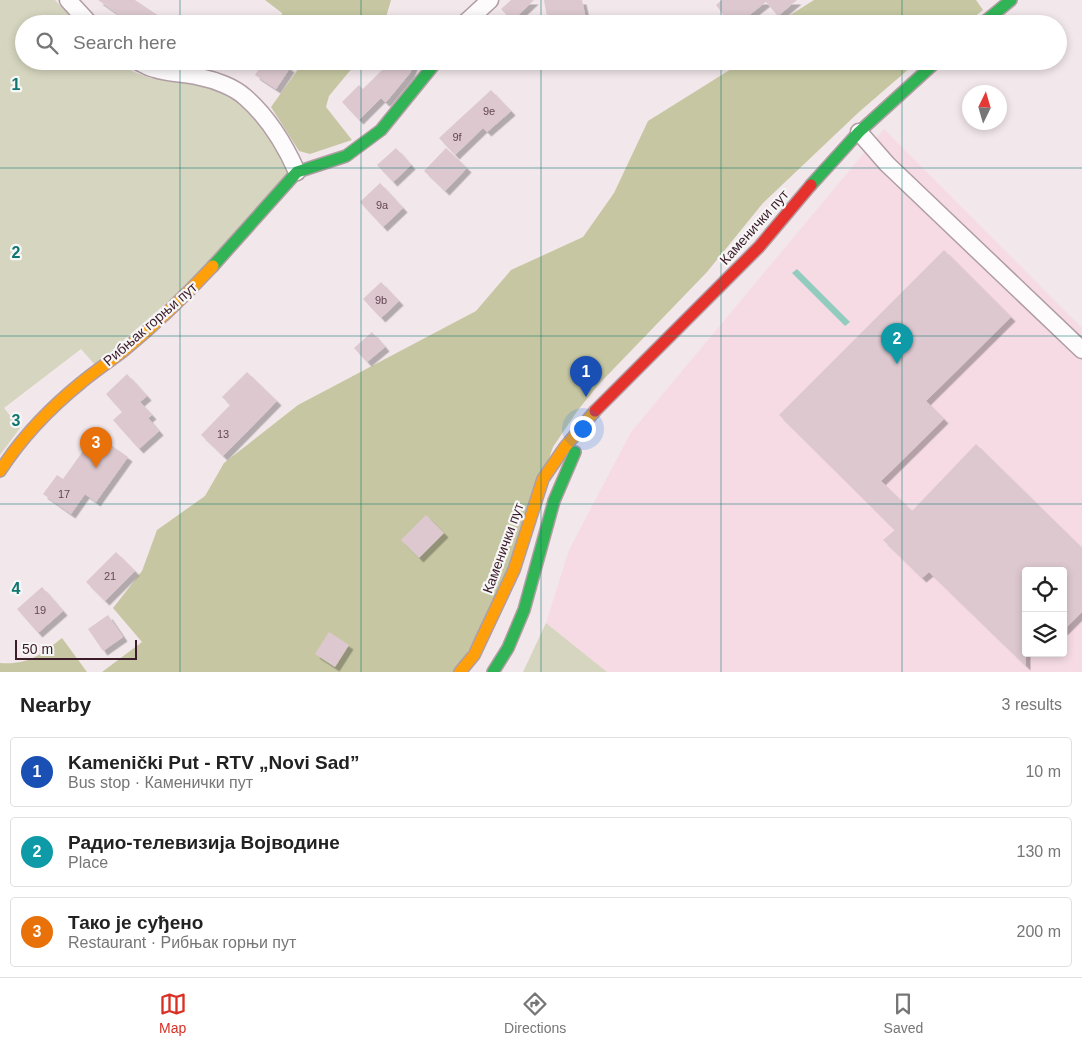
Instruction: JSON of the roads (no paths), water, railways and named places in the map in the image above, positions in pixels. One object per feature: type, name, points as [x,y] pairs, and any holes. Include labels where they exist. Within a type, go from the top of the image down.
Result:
[{"type":"main road","points":[[993,15],[1011,0]]},
{"type":"main road","points":[[297,172],[346,156],[382,130],[430,70]]},
{"type":"main road","name":"Каменички пут","points":[[460,672],[474,655],[514,570],[543,479],[565,446],[593,413],[759,248],[810,186],[859,132],[927,70]]},
{"type":"main road","name":"Рибњак горњи пут","points":[[0,471],[9,457],[48,412],[82,382],[124,351],[192,289],[297,172]]},
{"type":"main road","name":"Каменички пут","points":[[493,672],[508,648],[524,610],[554,501],[593,413]]},
{"type":"street","points":[[68,0],[82,15]]},
{"type":"street","points":[[474,15],[490,0]]},
{"type":"street","points":[[155,70],[200,77],[225,85],[244,96],[262,114],[276,133],[297,172]]},
{"type":"street","points":[[859,132],[887,164],[1082,350]]},
{"type":"place","name":"Радио-телевизија Војводине","points":[[897,364]]},
{"type":"place","name":"Kamenički Put - RTV „Novi Sad”","points":[[586,397]]},
{"type":"place","name":"Тако је суђено","points":[[96,468]]}]
